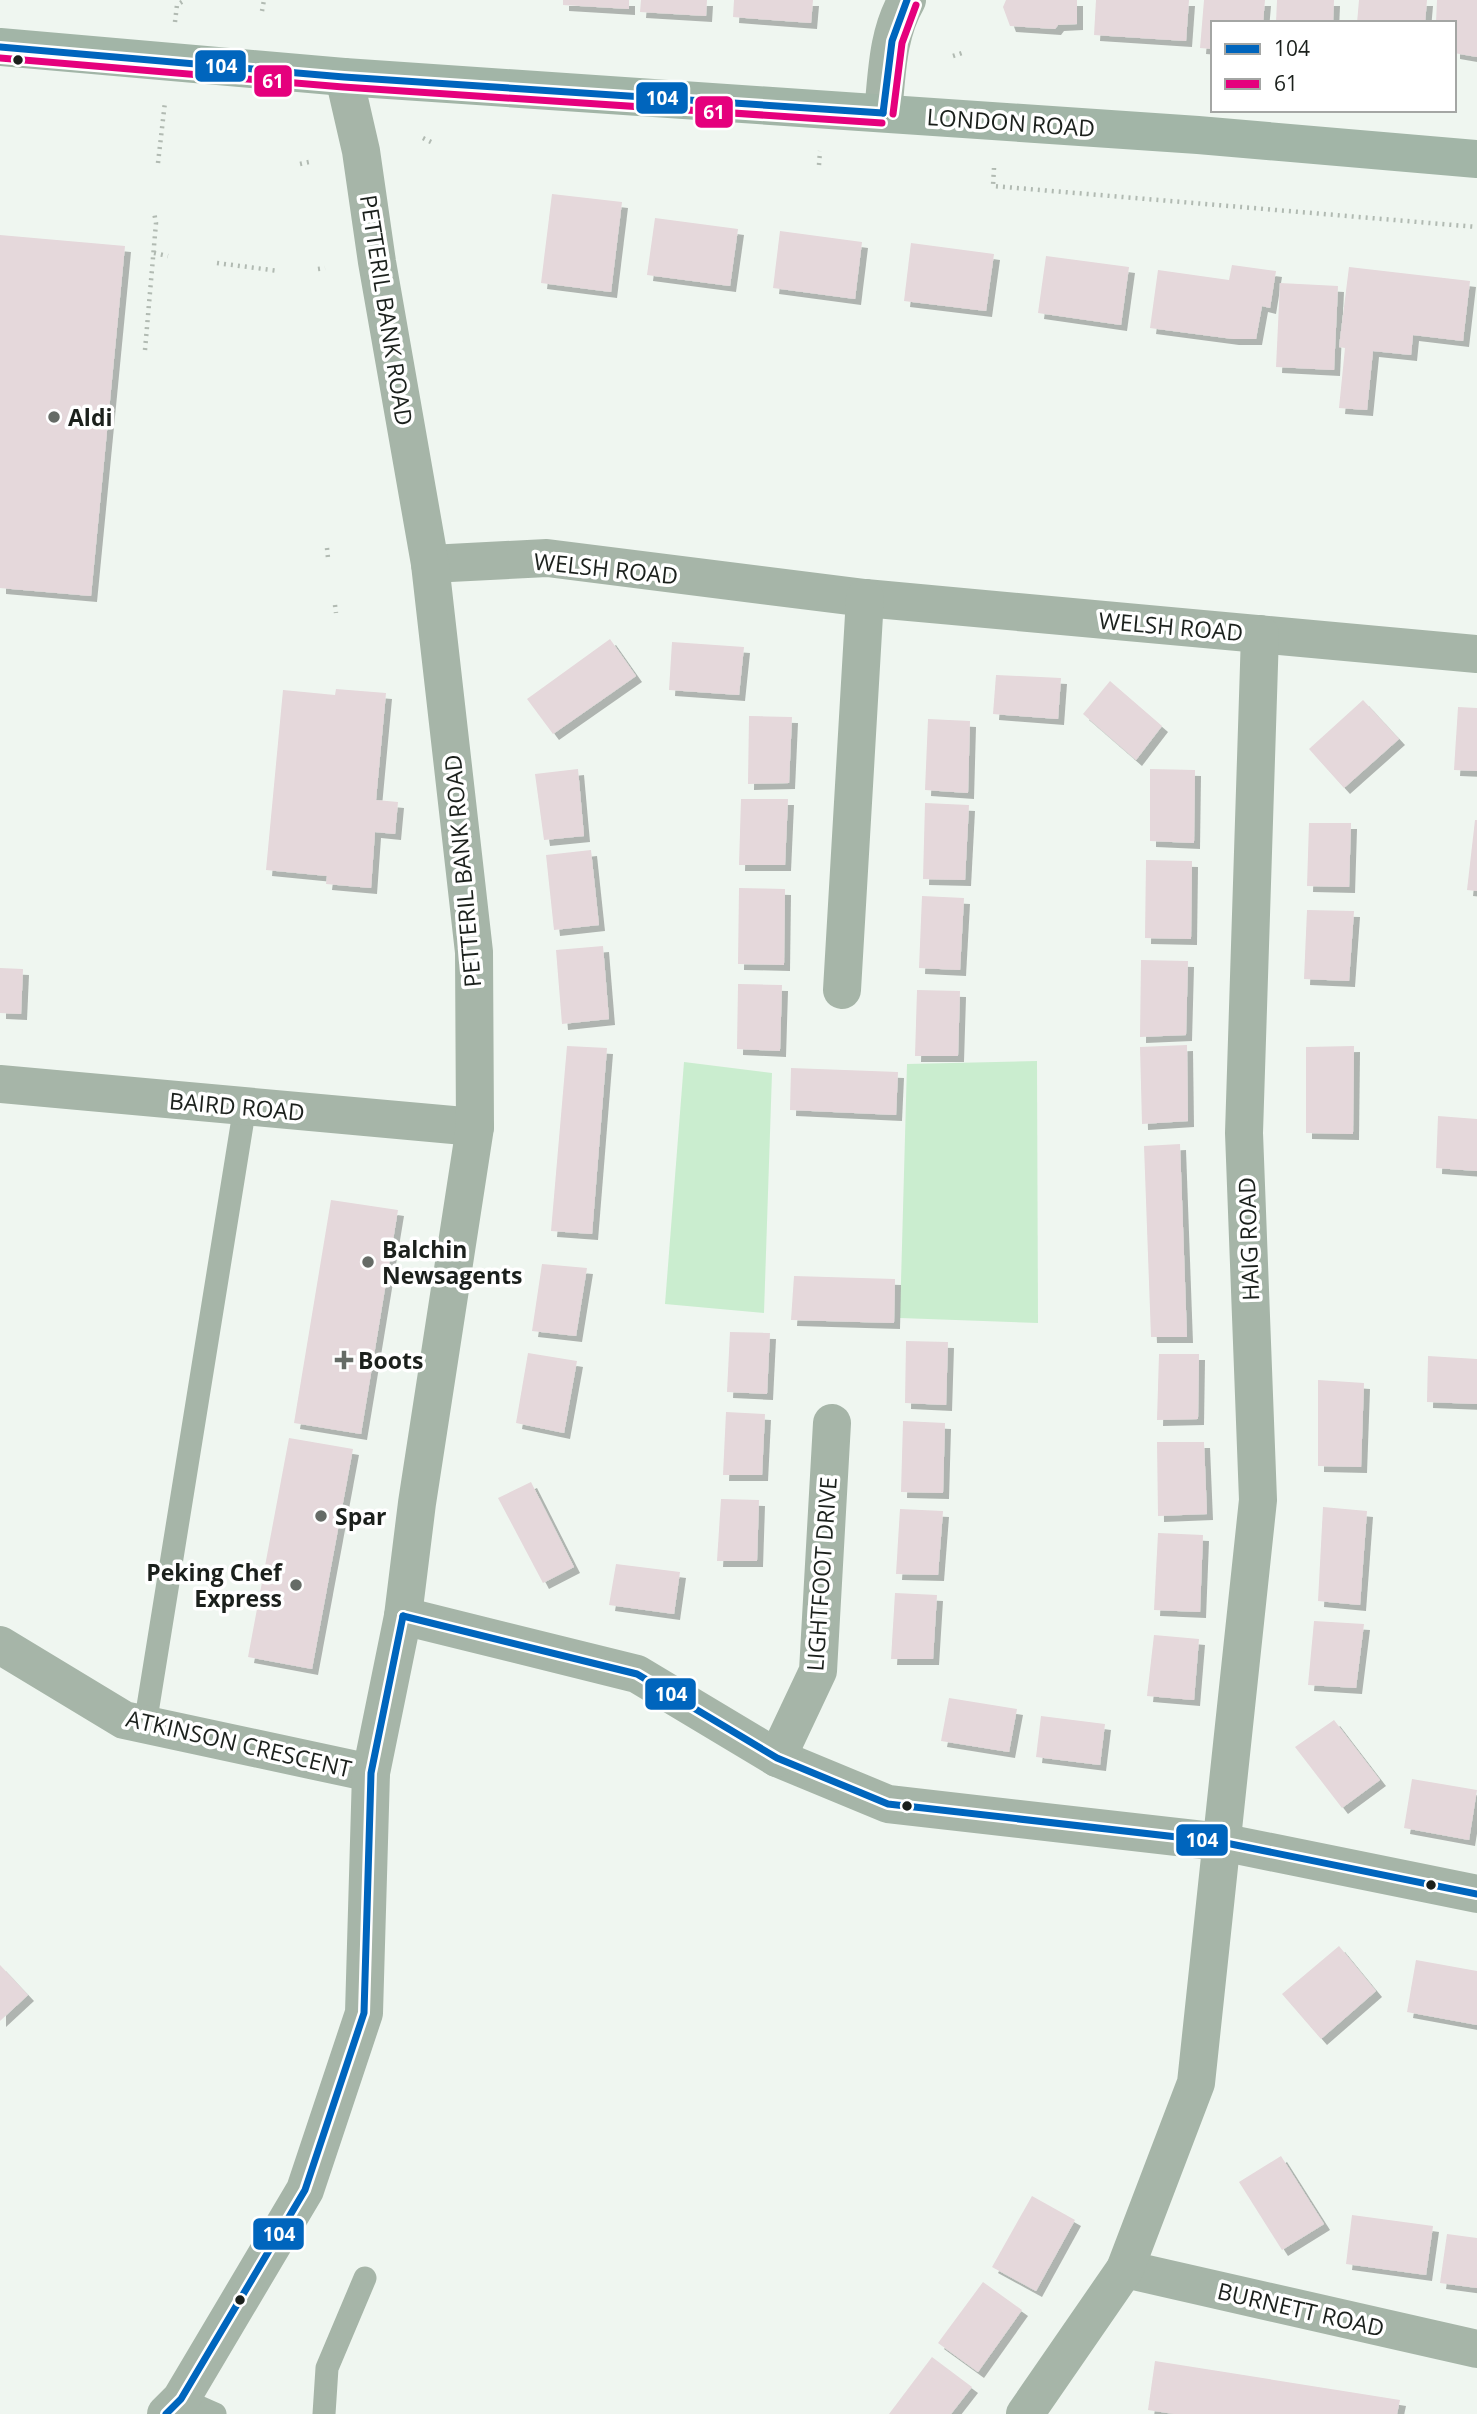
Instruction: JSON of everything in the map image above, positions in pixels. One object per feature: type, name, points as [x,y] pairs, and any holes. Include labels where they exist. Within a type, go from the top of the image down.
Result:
[{"type":"main road","name":"LONDON ROAD","points":[[0,47],[344,77],[1198,135],[1477,159]]},
{"type":"street","points":[[883,113],[890,46],[901,9],[907,0]]},
{"type":"street","name":"PETTERIL BANK ROAD","points":[[174,2407],[305,2190],[364,2013],[371,1773],[403,1616],[417,1503],[475,1127],[474,952],[430,564],[361,151],[344,77]]},
{"type":"street","name":"WELSH ROAD","points":[[430,564],[547,558],[865,598],[1477,654]]},
{"type":"street","points":[[842,990],[865,598]]},
{"type":"street","name":"HAIG ROAD","points":[[1025,2414],[1125,2269],[1196,2083],[1258,1500],[1244,1133],[1260,634]]},
{"type":"street","name":"BAIRD ROAD","points":[[0,1084],[475,1127]]},
{"type":"street","name":"LIGHTFOOT DRIVE","points":[[777,1758],[818,1671],[832,1423]]},
{"type":"street","points":[[403,1616],[637,1674],[777,1758],[888,1804],[1221,1842],[1477,1894]]},
{"type":"street","name":"ATKINSON CRESCENT","points":[[0,1645],[124,1720],[371,1773]]},
{"type":"street","name":"BURNETT ROAD","points":[[1125,2269],[1477,2349]]},
{"type":"lane","points":[[145,1725],[245,1107]]},
{"type":"lane","points":[[324,2414],[327,2368],[365,2278]]},
{"type":"lane","points":[[174,2407],[215,2414]]},
{"type":"path","points":[[175,22],[177,5],[185,0]]},
{"type":"path","points":[[262,11],[264,0]]},
{"type":"path","points":[[953,56],[962,53]]},
{"type":"path","points":[[158,163],[166,94]]},
{"type":"path","points":[[423,138],[431,142]]},
{"type":"path","points":[[819,165],[820,151]]},
{"type":"path","points":[[300,164],[309,162]]},
{"type":"path","points":[[995,168],[993,186],[1477,227]]},
{"type":"path","points":[[145,349],[156,223],[153,212]]},
{"type":"path","points":[[154,253],[168,256]]},
{"type":"path","points":[[217,263],[279,271]]},
{"type":"path","points":[[317,270],[325,268]]},
{"type":"path","points":[[327,548],[328,558]]},
{"type":"path","points":[[335,605],[336,613]]},
{"type":"green space","points":[[1037,1061],[1038,1323],[900,1318],[907,1064]]},
{"type":"green space","points":[[684,1062],[772,1073],[764,1313],[665,1304]]},
{"type":"building","points":[[563,0],[629,0],[629,9],[563,5]]},
{"type":"building","points":[[641,0],[707,0],[706,16],[640,12]]},
{"type":"building","points":[[734,0],[813,0],[811,23],[733,17]]},
{"type":"building","points":[[1006,0],[1077,0],[1077,24],[1058,25],[1055,29],[1010,26],[1003,7]]},
{"type":"building","points":[[1096,0],[1189,0],[1186,41],[1094,35]]},
{"type":"building","points":[[1204,0],[1265,0],[1263,21],[1211,21],[1211,49],[1200,48]]},
{"type":"building","points":[[1277,0],[1334,0],[1333,21],[1276,21]]},
{"type":"building","points":[[1359,0],[1427,0],[1425,21],[1357,21]]},
{"type":"building","points":[[1437,0],[1477,0],[1477,57],[1456,53],[1456,21],[1436,21]]},
{"type":"building","points":[[552,194],[622,202],[611,292],[541,283]]},
{"type":"building","points":[[655,218],[738,229],[730,286],[647,275]]},
{"type":"building","points":[[780,231],[862,242],[855,299],[773,288]]},
{"type":"building","name":"Aldi","points":[[0,235],[125,246],[91,596],[0,588]]},
{"type":"building","points":[[911,243],[994,254],[986,311],[904,301]]},
{"type":"building","points":[[1046,256],[1129,267],[1121,325],[1038,313]]},
{"type":"building","points":[[1232,265],[1276,271],[1270,308],[1262,306],[1256,339],[1233,339],[1150,328],[1158,270],[1229,280]]},
{"type":"building","points":[[1349,267],[1470,281],[1463,341],[1413,335],[1411,355],[1373,351],[1367,410],[1339,408],[1345,348],[1339,347]]},
{"type":"building","points":[[1280,283],[1338,286],[1334,370],[1276,367]]},
{"type":"building","points":[[610,639],[636,676],[553,734],[527,699]]},
{"type":"building","points":[[672,642],[744,647],[739,695],[669,690]]},
{"type":"building","points":[[996,675],[1061,678],[1058,719],[993,714]]},
{"type":"building","points":[[1110,681],[1162,726],[1136,760],[1083,714]]},
{"type":"building","points":[[336,689],[386,693],[376,800],[398,802],[395,834],[375,832],[371,888],[326,884],[327,876],[266,870],[283,690],[335,695]]},
{"type":"building","points":[[1363,700],[1399,739],[1344,788],[1309,749]]},
{"type":"building","points":[[1458,707],[1477,708],[1477,771],[1454,770]]},
{"type":"building","points":[[749,716],[792,717],[789,783],[748,784]]},
{"type":"building","points":[[928,719],[970,721],[968,793],[925,790]]},
{"type":"building","points":[[578,769],[584,836],[544,840],[535,774]]},
{"type":"building","points":[[1150,769],[1195,770],[1194,843],[1150,841]]},
{"type":"building","points":[[741,799],[788,799],[785,865],[739,865]]},
{"type":"building","points":[[925,803],[969,805],[965,880],[923,879]]},
{"type":"building","points":[[1477,820],[1477,891],[1467,890]]},
{"type":"building","points":[[1309,823],[1351,823],[1349,887],[1307,886]]},
{"type":"building","points":[[591,850],[599,925],[554,930],[546,855]]},
{"type":"building","points":[[1146,860],[1192,861],[1191,939],[1145,938]]},
{"type":"building","points":[[739,888],[785,889],[784,965],[738,964]]},
{"type":"building","points":[[922,896],[964,898],[960,970],[919,968]]},
{"type":"building","points":[[1307,910],[1354,911],[1349,981],[1304,979]]},
{"type":"building","points":[[603,946],[609,1019],[562,1024],[556,950]]},
{"type":"building","points":[[1141,960],[1188,961],[1186,1035],[1140,1037]]},
{"type":"building","points":[[0,968],[23,969],[21,1014],[0,1013]]},
{"type":"building","points":[[738,984],[782,985],[780,1051],[737,1049]]},
{"type":"building","points":[[917,990],[960,991],[958,1056],[915,1056]]},
{"type":"building","points":[[1187,1045],[1188,1121],[1142,1124],[1140,1047]]},
{"type":"building","points":[[567,1046],[607,1048],[592,1234],[551,1231]]},
{"type":"building","points":[[1354,1046],[1353,1134],[1306,1133],[1306,1047]]},
{"type":"building","points":[[791,1068],[898,1072],[896,1115],[790,1110]]},
{"type":"building","points":[[1438,1116],[1477,1119],[1477,1171],[1436,1168]]},
{"type":"building","points":[[1180,1144],[1187,1337],[1151,1337],[1144,1146]]},
{"type":"building","points":[[331,1200],[398,1210],[361,1434],[294,1423]]},
{"type":"building","points":[[542,1264],[587,1268],[576,1336],[532,1331]]},
{"type":"building","points":[[794,1276],[895,1279],[894,1323],[791,1320]]},
{"type":"building","points":[[730,1332],[770,1333],[767,1394],[727,1392]]},
{"type":"building","points":[[906,1341],[948,1342],[946,1405],[905,1403]]},
{"type":"building","points":[[528,1353],[577,1361],[564,1433],[516,1423]]},
{"type":"building","points":[[1159,1354],[1199,1354],[1198,1419],[1157,1420]]},
{"type":"building","points":[[1428,1356],[1477,1359],[1477,1404],[1427,1402]]},
{"type":"building","points":[[1318,1380],[1364,1383],[1361,1467],[1318,1466]]},
{"type":"building","points":[[726,1412],[765,1414],[762,1475],[723,1475]]},
{"type":"building","points":[[903,1421],[945,1423],[943,1493],[901,1492]]},
{"type":"building","points":[[289,1438],[353,1449],[312,1669],[248,1657]]},
{"type":"building","points":[[1157,1442],[1204,1442],[1207,1514],[1158,1516]]},
{"type":"building","points":[[531,1482],[574,1567],[543,1583],[498,1498]]},
{"type":"building","points":[[721,1499],[759,1500],[757,1561],[717,1561]]},
{"type":"building","points":[[1323,1507],[1367,1511],[1360,1605],[1318,1601]]},
{"type":"building","points":[[900,1509],[943,1511],[938,1575],[896,1574]]},
{"type":"building","points":[[1158,1533],[1203,1535],[1200,1612],[1154,1610]]},
{"type":"building","points":[[616,1564],[680,1572],[674,1614],[609,1605]]},
{"type":"building","points":[[895,1593],[937,1595],[933,1659],[891,1659]]},
{"type":"building","points":[[1314,1621],[1364,1624],[1356,1688],[1308,1685]]},
{"type":"building","points":[[1154,1635],[1199,1639],[1194,1700],[1147,1696]]},
{"type":"building","points":[[949,1698],[1017,1709],[1009,1752],[941,1741]]},
{"type":"building","points":[[1041,1716],[1105,1724],[1100,1765],[1036,1757]]},
{"type":"building","points":[[1334,1720],[1380,1780],[1342,1808],[1295,1747]]},
{"type":"building","points":[[1412,1779],[1477,1790],[1469,1840],[1404,1828]]},
{"type":"building","points":[[1339,1946],[1376,1991],[1321,2039],[1282,1994]]},
{"type":"building","points":[[1416,1960],[1477,1971],[1477,2025],[1407,2012]]},
{"type":"building","points":[[0,1965],[28,1995],[0,2021]]},
{"type":"building","points":[[1281,2156],[1324,2224],[1282,2250],[1239,2182]]},
{"type":"building","points":[[1032,2196],[1075,2220],[1036,2291],[992,2267]]},
{"type":"building","points":[[1352,2215],[1433,2226],[1426,2275],[1346,2264]]},
{"type":"building","points":[[1447,2234],[1477,2238],[1477,2288],[1440,2283]]},
{"type":"building","points":[[983,2282],[1022,2310],[978,2372],[938,2343]]},
{"type":"building","points":[[932,2357],[972,2387],[951,2414],[889,2414]]},
{"type":"building","points":[[1155,2361],[1400,2400],[1397,2414],[1174,2414],[1148,2410]]},
{"type":"transit line","name":"104","points":[[883,113],[892,41],[907,0]]},
{"type":"transit line","name":"61","points":[[893,114],[902,43],[916,5]]},
{"type":"transit line","name":"104","points":[[0,47],[344,77],[883,113]]},
{"type":"transit line","name":"61","points":[[0,58],[343,87],[882,123]]},
{"type":"transit line","name":"104","points":[[403,1616],[637,1674],[777,1758],[888,1804],[1221,1842],[1477,1894]]},
{"type":"transit line","name":"104","points":[[166,2414],[181,2399],[305,2190],[364,2013],[371,1773],[403,1616]]},
{"type":"place","name":"Aldi","points":[[54,417]]},
{"type":"place","name":"Balchin Newsagents","points":[[368,1262]]},
{"type":"place","name":"Boots","points":[[344,1360]]},
{"type":"place","name":"Spar","points":[[321,1516]]},
{"type":"place","name":"Peking Chef Express","points":[[296,1585]]}]
